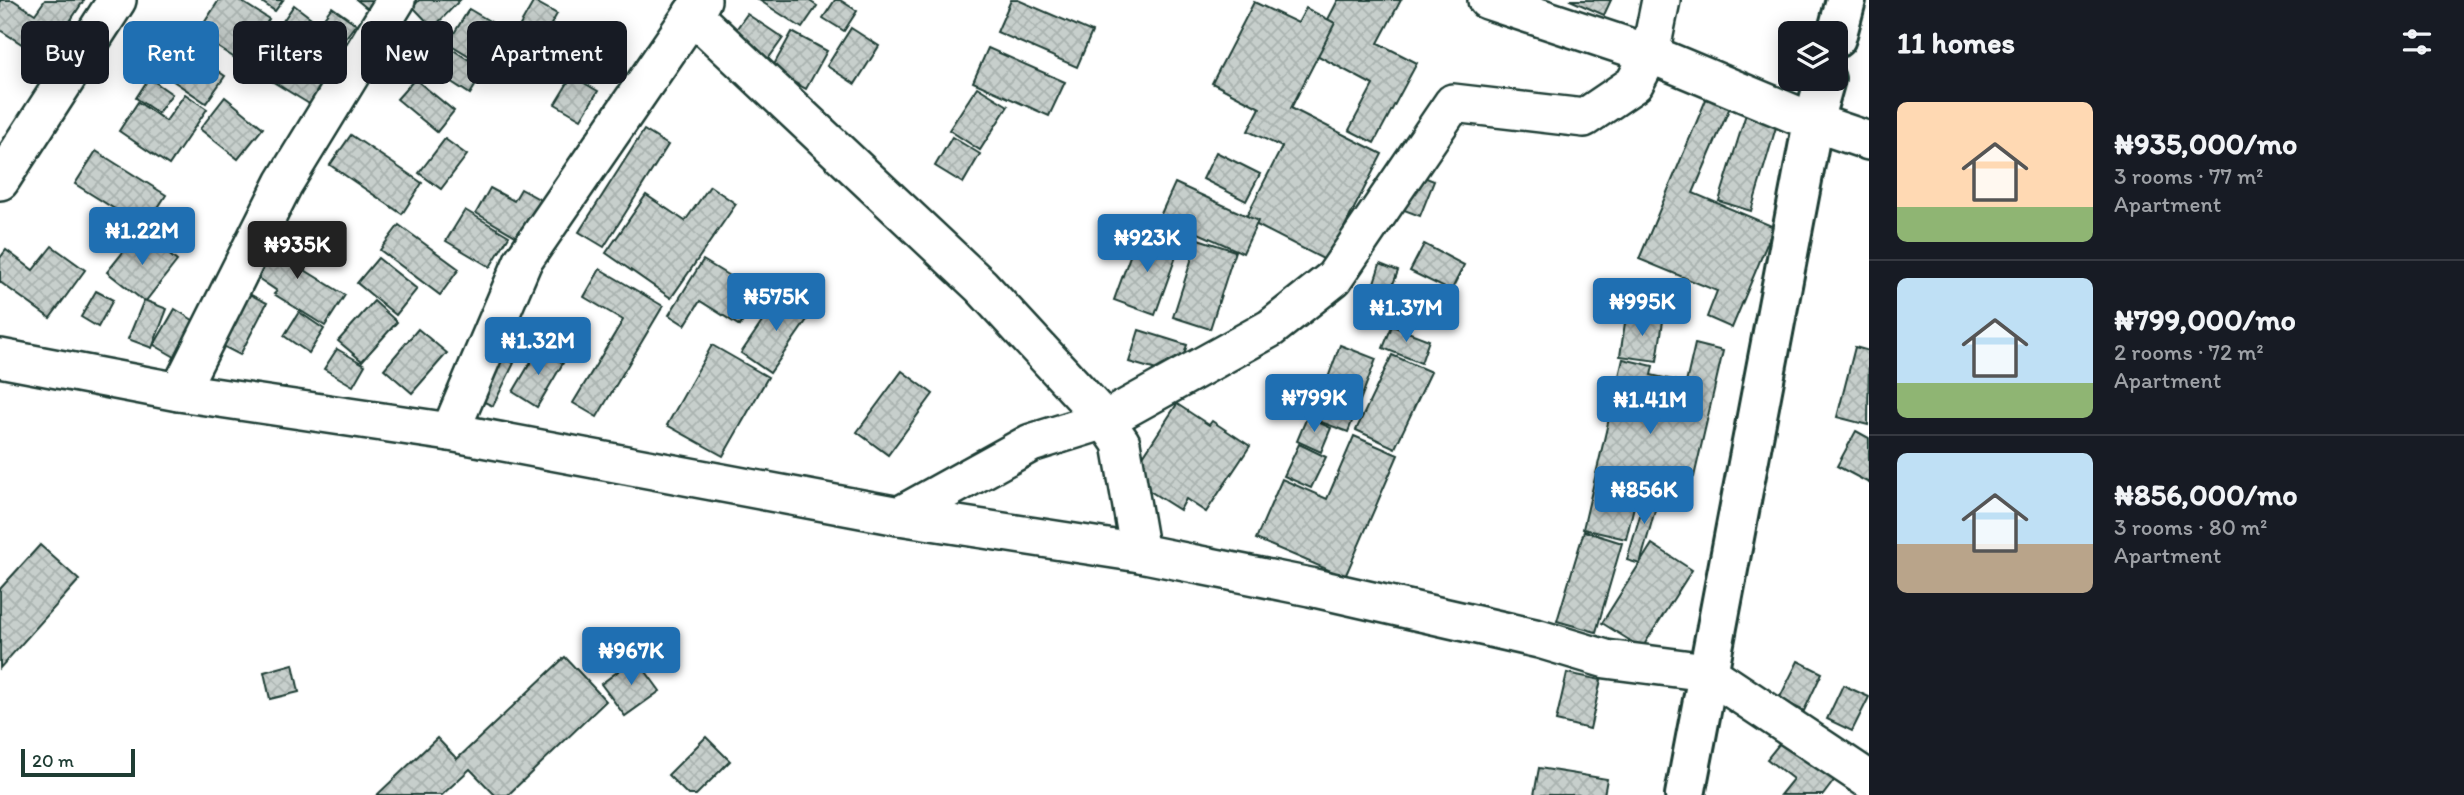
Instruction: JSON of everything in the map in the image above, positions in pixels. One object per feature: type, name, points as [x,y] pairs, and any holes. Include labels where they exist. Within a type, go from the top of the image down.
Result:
[{"type":"street","points":[[0,181],[117,0]]},
{"type":"street","points":[[179,392],[284,183],[396,0]]},
{"type":"street","points":[[1487,0],[1650,54],[1813,122],[1869,141]]},
{"type":"street","points":[[899,516],[1031,443],[1105,420],[1271,328],[1335,278],[1453,103],[1584,118],[1634,83],[1650,54],[1661,0]]},
{"type":"street","points":[[1840,21],[1846,0]]},
{"type":"street","points":[[450,432],[523,261],[697,7],[981,286],[1105,420],[1121,443],[1140,553]]},
{"type":"street","points":[[1685,795],[1813,122],[1822,91]]},
{"type":"street","points":[[0,358],[179,392],[450,432],[899,516],[1140,553],[1310,587],[1539,639],[1606,659],[1707,672],[1869,780]]},
{"type":"building","points":[[0,0],[13,0],[35,14],[45,0],[84,0],[70,21],[21,21],[21,44],[0,30]]},
{"type":"building","points":[[219,0],[239,0],[269,19],[233,21],[233,57],[219,48],[219,21],[205,21]]},
{"type":"building","points":[[259,0],[283,0],[275,11]]},
{"type":"building","points":[[357,0],[376,0],[368,9]]},
{"type":"building","points":[[419,0],[460,0],[440,21],[426,21],[413,7]]},
{"type":"building","points":[[759,0],[808,0],[817,6],[802,28]]},
{"type":"building","points":[[835,0],[840,0],[857,11],[844,31],[823,18]]},
{"type":"building","points":[[1011,0],[1018,0],[1092,32],[1077,67],[997,32]]},
{"type":"building","points":[[1338,0],[1401,0],[1378,43],[1417,63],[1374,143],[1349,130],[1373,85],[1311,52]]},
{"type":"building","points":[[1570,0],[1611,0],[1604,15]]},
{"type":"building","points":[[534,1],[557,14],[553,21],[522,21]]},
{"type":"building","points":[[1254,2],[1298,23],[1306,8],[1335,23],[1291,108],[1382,154],[1327,261],[1245,219],[1282,147],[1248,131],[1260,108],[1212,83]]},
{"type":"building","points":[[294,5],[315,21],[283,21]]},
{"type":"building","points":[[332,7],[356,24],[347,36],[347,21],[321,21]]},
{"type":"building","points":[[469,9],[490,21],[467,21],[467,55],[453,46],[453,35]]},
{"type":"building","points":[[747,14],[783,38],[766,62],[730,38]]},
{"type":"building","points":[[851,28],[879,46],[855,84],[827,66]]},
{"type":"building","points":[[792,32],[827,51],[806,89],[771,70]]},
{"type":"building","points":[[988,48],[1065,82],[1049,116],[973,82]]},
{"type":"building","points":[[453,50],[467,59],[467,84],[476,84],[470,94],[453,83]]},
{"type":"building","points":[[219,72],[225,76],[206,103],[178,84],[219,84]]},
{"type":"building","points":[[145,84],[158,84],[172,94],[158,113],[136,98]]},
{"type":"building","points":[[277,84],[324,84],[311,105]]},
{"type":"building","points":[[410,84],[421,84],[454,111],[437,132],[397,99]]},
{"type":"building","points":[[567,84],[586,84],[598,91],[581,119],[555,104]]},
{"type":"building","points":[[977,87],[1008,106],[980,150],[949,130]]},
{"type":"building","points":[[185,94],[207,109],[169,165],[119,131],[138,102],[166,121]]},
{"type":"building","points":[[225,97],[263,128],[238,159],[200,129]]},
{"type":"building","points":[[1707,97],[1730,107],[1693,193],[1774,227],[1732,328],[1707,317],[1717,291],[1639,259]]},
{"type":"building","points":[[1749,104],[1780,114],[1751,211],[1719,201]]},
{"type":"building","points":[[644,130],[668,145],[604,247],[579,232]]},
{"type":"building","points":[[351,135],[422,183],[402,214],[330,165]]},
{"type":"building","points":[[952,137],[980,154],[963,183],[935,166]]},
{"type":"building","points":[[445,139],[467,155],[441,189],[419,173]]},
{"type":"building","points":[[96,151],[166,195],[145,228],[75,184]]},
{"type":"building","points":[[1216,152],[1260,174],[1246,201],[1203,179]]},
{"type":"building","points":[[1414,173],[1434,181],[1420,216],[1399,208]]},
{"type":"building","points":[[1175,183],[1258,221],[1243,253],[1160,216]]},
{"type":"building","points":[[710,186],[736,204],[671,298],[606,253],[646,195],[685,221]]},
{"type":"building","points":[[490,188],[514,201],[521,189],[546,203],[524,241],[476,213]]},
{"type":"building","points":[[465,210],[509,236],[490,267],[446,241]]},
{"type":"building","points":[[399,225],[459,269],[440,295],[380,250]]},
{"type":"building","points":[[140,231],[177,261],[145,302],[107,272]]},
{"type":"building","points":[[279,231],[305,249],[295,264],[345,295],[325,326],[274,294],[277,291],[252,274]]},
{"type":"building","points":[[1138,234],[1179,248],[1155,315],[1114,300]]},
{"type":"building","points":[[1198,239],[1235,251],[1210,329],[1173,317]]},
{"type":"building","points":[[1424,244],[1464,265],[1451,291],[1410,271]]},
{"type":"building","points":[[52,246],[85,270],[50,318],[0,282],[0,258],[6,250],[33,270]]},
{"type":"building","points":[[378,258],[417,289],[396,315],[357,283]]},
{"type":"building","points":[[703,260],[759,294],[740,326],[700,301],[685,325],[669,315]]},
{"type":"building","points":[[1380,264],[1398,271],[1390,292],[1373,286]]},
{"type":"building","points":[[600,269],[663,306],[597,417],[573,403],[623,320],[584,297]]},
{"type":"building","points":[[96,291],[113,300],[98,327],[81,317]]},
{"type":"building","points":[[243,291],[267,303],[240,355],[217,343]]},
{"type":"building","points":[[781,294],[811,314],[770,373],[741,353]]},
{"type":"building","points":[[144,300],[167,309],[152,348],[128,339]]},
{"type":"building","points":[[374,301],[397,322],[362,361],[338,341]]},
{"type":"building","points":[[175,309],[201,325],[180,360],[154,345]]},
{"type":"building","points":[[299,312],[324,329],[309,353],[284,336]]},
{"type":"building","points":[[1626,316],[1663,321],[1657,361],[1620,356]]},
{"type":"building","points":[[1392,326],[1429,340],[1421,363],[1383,348]]},
{"type":"building","points":[[418,329],[447,353],[412,393],[384,369]]},
{"type":"building","points":[[1139,330],[1187,345],[1177,376],[1129,362]]},
{"type":"building","points":[[1695,344],[1723,351],[1694,477],[1655,469],[1653,480],[1641,478],[1626,539],[1583,529],[1623,359],[1653,366],[1651,375],[1686,383]]},
{"type":"building","points":[[712,345],[768,377],[723,456],[667,425]]},
{"type":"building","points":[[1340,345],[1376,359],[1348,432],[1313,419]]},
{"type":"building","points":[[1855,347],[1869,351],[1868,425],[1837,417]]},
{"type":"building","points":[[539,348],[563,363],[537,407],[513,392]]},
{"type":"building","points":[[337,349],[365,365],[353,386],[324,369]]},
{"type":"building","points":[[496,354],[514,363],[493,406],[475,398]]},
{"type":"building","points":[[1392,355],[1431,372],[1395,448],[1356,430]]},
{"type":"building","points":[[902,371],[933,394],[888,455],[857,432]]},
{"type":"building","points":[[1177,404],[1209,425],[1212,421],[1250,446],[1206,512],[1186,499],[1180,510],[1129,478]]},
{"type":"building","points":[[1307,417],[1331,428],[1321,452],[1297,441]]},
{"type":"building","points":[[1856,431],[1869,438],[1869,483],[1837,466]]},
{"type":"building","points":[[1354,436],[1398,455],[1345,577],[1256,539],[1282,479],[1327,499]]},
{"type":"building","points":[[1299,444],[1326,457],[1311,488],[1284,476]]},
{"type":"building","points":[[1648,488],[1660,492],[1640,564],[1627,560]]},
{"type":"building","points":[[1584,531],[1622,543],[1596,632],[1557,621]]},
{"type":"building","points":[[1652,544],[1692,570],[1642,648],[1602,623]]},
{"type":"building","points":[[40,545],[79,580],[0,668],[0,589]]},
{"type":"building","points":[[565,657],[606,701],[508,795],[495,795],[470,769],[442,795],[377,795],[437,738],[457,759]]},
{"type":"building","points":[[636,658],[660,691],[625,716],[601,684]]},
{"type":"building","points":[[1798,661],[1822,673],[1804,711],[1779,699]]},
{"type":"building","points":[[293,664],[299,692],[270,699],[264,672]]},
{"type":"building","points":[[1567,673],[1601,680],[1590,729],[1556,721]]},
{"type":"building","points":[[1843,685],[1869,697],[1852,731],[1827,719]]},
{"type":"building","points":[[706,737],[730,761],[696,795],[688,795],[668,775]]},
{"type":"building","points":[[1784,738],[1836,778],[1823,795],[1780,795],[1793,779],[1767,759]]},
{"type":"building","points":[[1539,768],[1607,779],[1604,795],[1534,795]]}]
